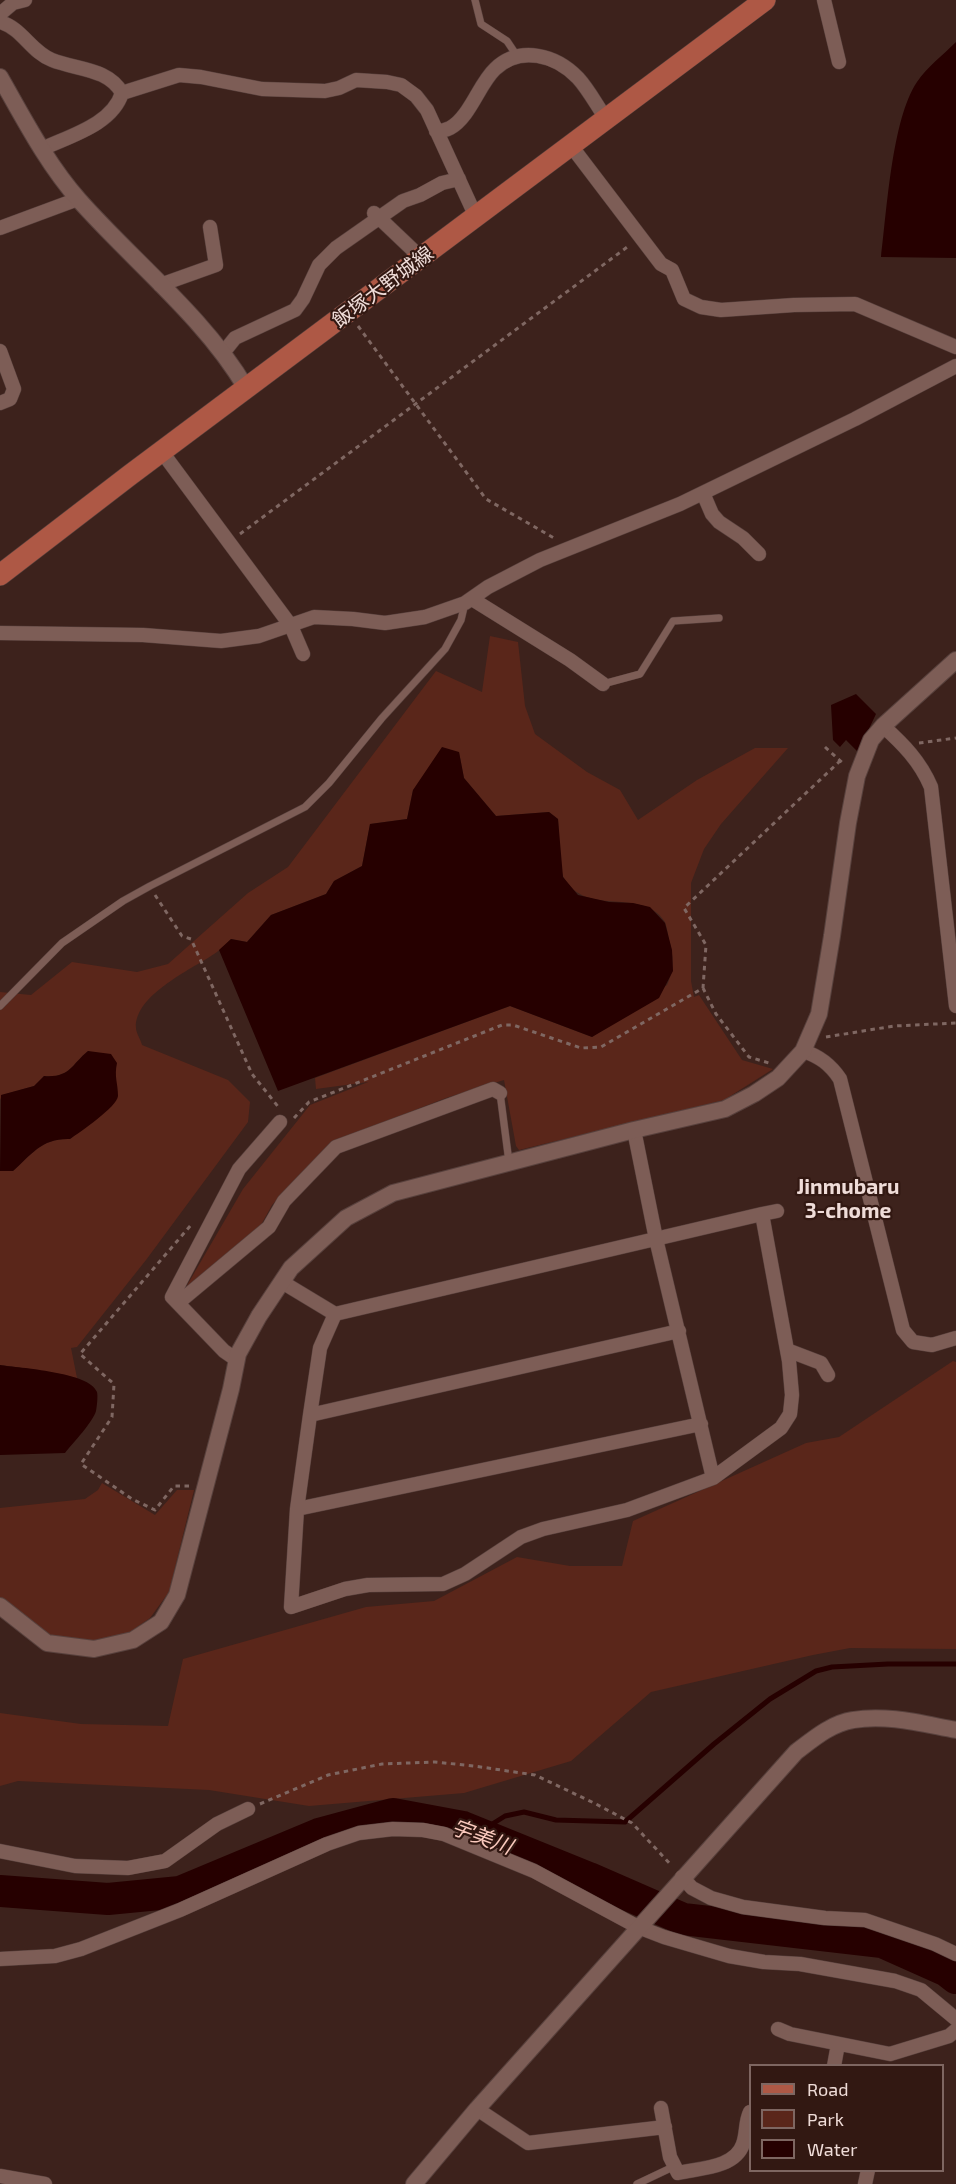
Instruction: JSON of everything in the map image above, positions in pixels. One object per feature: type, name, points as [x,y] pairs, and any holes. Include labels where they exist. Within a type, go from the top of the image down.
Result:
[{"type":"main road","name":"飯塚大野城線","points":[[0,575],[765,0]]},
{"type":"street","points":[[0,14],[13,3],[25,0]]},
{"type":"street","points":[[824,0],[839,62]]},
{"type":"street","points":[[0,21],[18,30],[37,50],[51,60],[104,75],[118,85],[123,93]]},
{"type":"street","points":[[436,132],[450,128],[464,114],[494,69],[522,54],[537,54],[567,67],[579,79],[607,120]]},
{"type":"street","points":[[123,93],[179,75],[262,89],[325,91],[339,88],[356,80],[401,85],[416,96],[427,110],[477,217]]},
{"type":"street","points":[[0,77],[42,149],[78,199],[224,353],[246,388]]},
{"type":"street","points":[[42,149],[108,115],[120,101],[123,93]]},
{"type":"street","points":[[572,147],[640,237],[662,264],[672,270],[684,299],[701,307],[721,310],[855,304],[956,347]]},
{"type":"street","points":[[224,353],[235,338],[295,310],[326,256],[376,214],[442,183],[459,179]]},
{"type":"street","points":[[0,228],[78,199]]},
{"type":"street","points":[[376,214],[420,259]]},
{"type":"street","points":[[160,285],[216,265],[210,227]]},
{"type":"street","points":[[0,351],[14,389],[10,399],[0,403]]},
{"type":"street","points":[[0,633],[142,635],[221,640],[259,636],[314,617],[385,623],[425,617],[469,601],[488,587],[571,548],[703,493],[855,419],[956,366]]},
{"type":"street","points":[[162,452],[291,626],[303,654]]},
{"type":"street","points":[[703,493],[718,522],[743,538],[759,554]]},
{"type":"street","points":[[469,601],[570,660],[603,684]]},
{"type":"street","points":[[0,1606],[47,1643],[94,1649],[132,1640],[161,1622],[177,1595],[238,1354],[259,1316],[291,1268],[346,1218],[393,1193],[634,1130],[725,1109],[778,1078],[806,1045],[820,1006],[857,776],[871,740],[882,726],[956,660]]},
{"type":"street","points":[[882,726],[923,767],[932,786],[956,1006]]},
{"type":"street","points":[[806,1045],[815,1055],[831,1066],[840,1078],[903,1330],[913,1342],[932,1345],[956,1338]]},
{"type":"street","points":[[178,1303],[269,1227],[284,1201],[336,1147],[494,1089],[500,1092]]},
{"type":"street","points":[[237,1360],[224,1351],[172,1297],[239,1170],[287,1121]]},
{"type":"street","points":[[634,1130],[656,1239],[712,1478]]},
{"type":"street","points":[[282,1282],[335,1314],[777,1210]]},
{"type":"street","points":[[335,1314],[320,1348],[297,1509],[291,1607],[345,1589],[368,1585],[443,1584],[465,1574],[521,1536],[627,1510],[712,1478],[781,1428],[790,1414],[792,1395],[787,1350],[762,1214]]},
{"type":"street","points":[[310,1415],[679,1331]]},
{"type":"street","points":[[787,1350],[821,1363],[828,1375]]},
{"type":"street","points":[[297,1509],[701,1424]]},
{"type":"street","points":[[414,2184],[477,2109],[796,1752],[819,1734],[852,1720],[893,1718],[956,1731]]},
{"type":"street","points":[[0,1851],[75,1866],[128,1868],[165,1861],[218,1824],[248,1809]]},
{"type":"street","points":[[0,1959],[55,1956],[81,1949],[180,1910],[327,1844],[359,1833],[393,1829],[423,1830],[444,1834],[534,1871],[641,1924],[729,1956],[764,1962],[800,1964],[895,1980],[921,1990],[956,2019]]},
{"type":"street","points":[[680,1880],[711,1898],[743,1907],[825,1918],[865,1920],[925,1940],[956,1954]]},
{"type":"street","points":[[778,2029],[790,2034],[890,2054],[949,2036],[956,2030]]},
{"type":"street","points":[[834,2064],[838,2044]]},
{"type":"street","points":[[661,2108],[670,2157],[678,2173],[717,2165],[732,2159],[740,2151],[744,2141],[746,2120],[749,2114]]},
{"type":"street","points":[[477,2109],[528,2143],[665,2127]]},
{"type":"street","points":[[0,2176],[45,2184]]},
{"type":"lane","points":[[475,0],[481,24],[507,40],[517,56]]},
{"type":"lane","points":[[0,1006],[62,943],[123,902],[305,807],[329,783],[382,717],[445,649],[469,601]]},
{"type":"lane","points":[[603,684],[640,674],[673,621],[720,618]]},
{"type":"lane","points":[[500,1092],[509,1162]]},
{"type":"lane","points":[[636,2184],[675,2166]]},
{"type":"path","points":[[229,542],[640,237]]},
{"type":"path","points":[[348,313],[486,499],[571,548]]},
{"type":"path","points":[[906,748],[924,741],[956,738]]},
{"type":"path","points":[[825,747],[857,776]]},
{"type":"path","points":[[785,1070],[778,1065],[749,1057],[716,1014],[703,988],[706,945],[684,908],[840,760]]},
{"type":"path","points":[[150,886],[182,936],[190,939],[252,1074],[285,1115],[287,1121],[309,1102],[502,1025],[513,1025],[581,1048],[601,1047],[703,988]]},
{"type":"path","points":[[806,1045],[894,1026],[956,1023]]},
{"type":"path","points":[[194,1222],[80,1354],[114,1384],[112,1417],[81,1464],[132,1499],[155,1510],[174,1486],[193,1486],[205,1489]]},
{"type":"path","points":[[248,1809],[328,1775],[382,1764],[435,1762],[535,1775],[632,1822],[680,1880]]},
{"type":"green space","points":[[490,636],[518,642],[525,706],[535,734],[587,772],[620,790],[638,820],[697,780],[755,748],[788,748],[721,824],[704,849],[691,883],[691,981],[694,997],[699,995],[742,1060],[773,1069],[724,1100],[519,1150],[516,1146],[504,1080],[446,1098],[335,1141],[272,1205],[261,1225],[182,1294],[243,1189],[310,1105],[368,1082],[316,1089],[315,1078],[510,1006],[592,1037],[667,985],[671,974],[672,957],[665,922],[655,911],[643,906],[586,897],[574,890],[562,874],[558,819],[549,812],[496,816],[464,778],[459,752],[413,790],[407,819],[370,824],[362,866],[334,881],[326,894],[271,915],[247,942],[231,939],[217,952],[168,983],[145,1004],[138,1016],[136,1028],[142,1045],[228,1080],[250,1102],[248,1122],[146,1260],[77,1347],[71,1348],[77,1378],[0,1365],[0,1171],[13,1171],[38,1148],[52,1141],[70,1139],[93,1121],[114,1075],[116,1063],[88,1051],[65,1073],[44,1076],[34,1086],[2,1095],[0,1100],[0,992],[31,995],[72,962],[137,972],[168,964],[248,893],[288,867],[436,671],[482,692]]},
{"type":"green space","points":[[953,1361],[956,1362],[956,1649],[850,1648],[651,1692],[571,1761],[464,1793],[309,1806],[209,1790],[18,1781],[0,1786],[0,1713],[81,1724],[168,1726],[183,1659],[366,1607],[434,1601],[517,1557],[570,1566],[622,1566],[633,1521],[806,1443],[839,1437]]},
{"type":"green space","points":[[102,1483],[155,1515],[177,1490],[194,1490],[169,1592],[150,1618],[127,1634],[93,1642],[55,1638],[38,1629],[0,1599],[0,1508],[85,1499],[98,1490]]},
{"type":"water","points":[[956,42],[956,258],[881,257],[888,191],[902,118],[917,82],[930,66]]},
{"type":"water","points":[[856,694],[876,714],[858,752],[846,740],[840,747],[833,740],[831,705]]},
{"type":"water","points":[[442,747],[459,752],[464,778],[496,816],[549,812],[558,819],[563,877],[578,895],[609,902],[633,903],[650,907],[665,923],[672,950],[673,971],[659,998],[592,1037],[510,1006],[278,1091],[219,950],[231,939],[247,942],[271,915],[326,894],[334,881],[362,866],[370,824],[407,819],[413,790]]},
{"type":"water","points":[[88,1051],[111,1054],[117,1063],[118,1096],[116,1101],[70,1139],[60,1139],[45,1144],[13,1171],[0,1171],[1,1095],[34,1086],[44,1076],[65,1073]]},
{"type":"water","points":[[0,1365],[68,1375],[92,1385],[97,1392],[96,1411],[65,1453],[0,1455]]},
{"type":"waterway","points":[[478,1833],[505,1816],[524,1812],[556,1820],[625,1822],[714,1744],[770,1699],[816,1671],[832,1667],[888,1664],[956,1664]]},
{"type":"waterway","name":"宇美川","points":[[0,1891],[108,1899],[180,1892],[319,1834],[393,1814],[463,1827],[683,1919],[882,1942],[947,1971],[956,1978]]},
{"type":"district","name":"Jinmubaru 3-chome","points":[[848,1199]]}]
